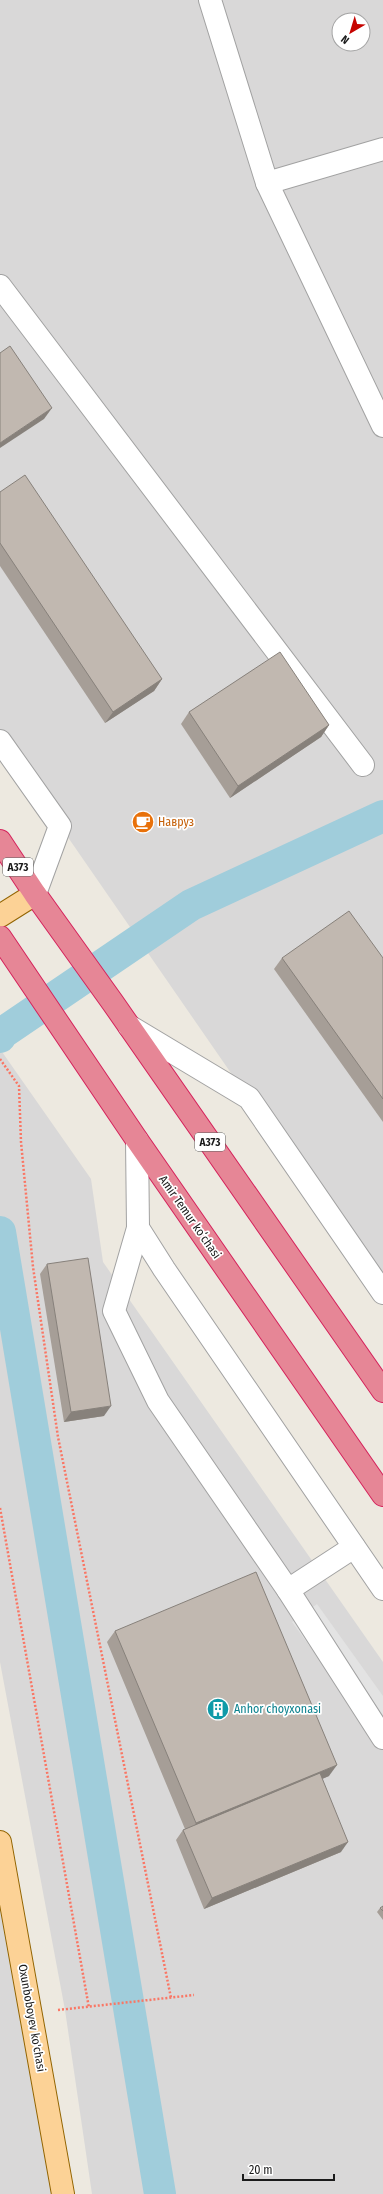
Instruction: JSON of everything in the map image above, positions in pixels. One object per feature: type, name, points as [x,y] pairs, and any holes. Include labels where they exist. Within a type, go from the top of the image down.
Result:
[{"type":"highway","name":"A373","points":[[0,841],[35,894],[129,1026],[383,1391]]},
{"type":"highway","name":"Amir Temur koʻchasi","points":[[0,937],[137,1140],[383,1495]]},
{"type":"main road","points":[[0,916],[35,894]]},
{"type":"main road","name":"Oxunboboyev ko'chasi","points":[[0,1842],[63,2194]]},
{"type":"street","points":[[210,0],[267,183],[383,426]]},
{"type":"street","points":[[267,183],[383,149]]},
{"type":"street","points":[[0,286],[363,765]]},
{"type":"street","points":[[0,741],[60,826],[35,894]]},
{"type":"street","points":[[129,1026],[249,1098],[383,1293]]},
{"type":"street","points":[[137,1140],[138,1228],[114,1311],[158,1402],[288,1590],[383,1738]]},
{"type":"street","points":[[138,1228],[168,1276],[383,1589]]},
{"type":"street","points":[[288,1590],[354,1547]]},
{"type":"path","points":[[0,1059],[19,1086],[21,1142],[33,1267],[58,1437],[171,1998]]},
{"type":"path","points":[[0,1508],[89,2008]]},
{"type":"path","points":[[65,2010],[194,1995]]},
{"type":"shaded area","points":[[0,0],[383,0],[383,1293],[0,739]]},
{"type":"shaded area","points":[[0,1049],[91,1179],[103,1262],[383,1662],[383,2194],[92,2194],[65,2010],[0,1662]]},
{"type":"shaded area","points":[[317,1604],[383,1696],[383,1746],[292,1622]]},
{"type":"shaded area","points":[[0,1842],[63,2194],[0,2194]]},
{"type":"building","points":[[10,346],[52,408],[0,443],[0,353]]},
{"type":"building","points":[[25,475],[162,679],[113,712],[0,543],[0,492]]},
{"type":"building","points":[[280,652],[329,725],[238,786],[189,712]]},
{"type":"building","points":[[349,911],[383,958],[383,1099],[282,958]]},
{"type":"building","points":[[88,1258],[111,1406],[71,1412],[47,1264]]},
{"type":"building","name":"Anhor choyxonasi","points":[[256,1572],[337,1765],[196,1823],[115,1631]]},
{"type":"building","points":[[320,1773],[348,1842],[212,1898],[183,1830]]},
{"type":"waterway","points":[[0,1037],[1,1034],[191,905],[383,816]]},
{"type":"waterway","points":[[0,1232],[160,2194]]},
{"type":"place","name":"Навруз","points":[[143,822]]},
{"type":"place","name":"Anhor choyxonasi","points":[[218,1709]]}]
